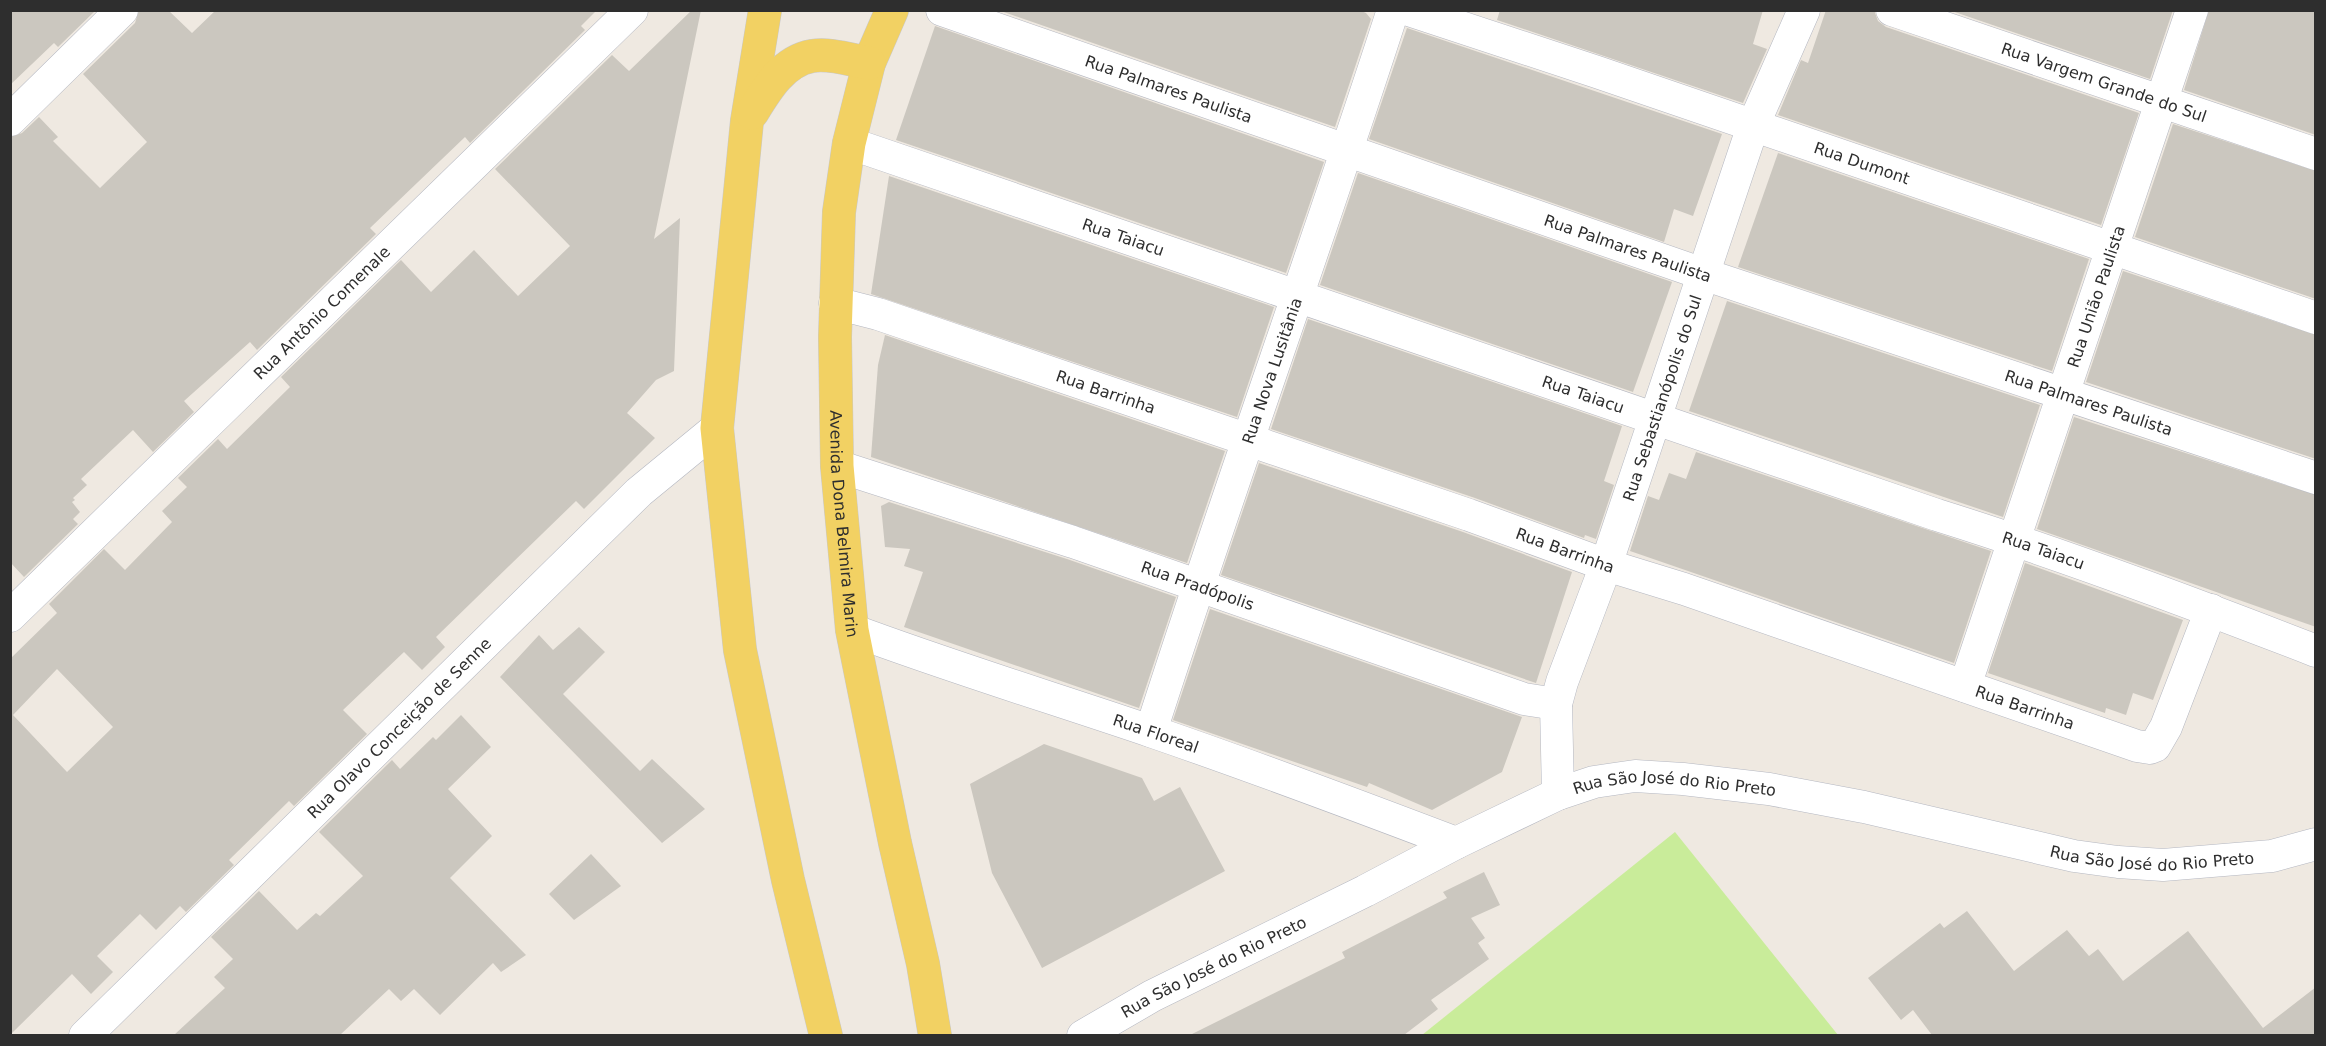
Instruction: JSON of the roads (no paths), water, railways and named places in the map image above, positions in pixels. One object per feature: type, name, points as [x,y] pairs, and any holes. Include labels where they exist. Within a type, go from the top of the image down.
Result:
[{"type":"main road","points":[[765,10],[747,121],[717,428],[740,650],[788,880],[826,1035]]},
{"type":"main road","name":"Avenida Dona Belmira Marin","points":[[892,10],[869,63],[849,143],[839,212],[835,303],[837,466],[852,630],[895,843],[923,964],[935,1035]]},
{"type":"main road","points":[[747,121],[772,80],[793,64],[812,56],[869,63]]},
{"type":"street","points":[[10,120],[122,10]]},
{"type":"street","name":"Rua Antônio Comenale","points":[[10,616],[632,10]]},
{"type":"street","name":"Rua Palmares Paulista","points":[[942,10],[1702,274],[2316,478]]},
{"type":"street","name":"Rua Nova Lusitânia","points":[[1151,731],[1197,586],[1348,151],[1393,10]]},
{"type":"street","name":"Rua Dumont","points":[[1409,10],[2316,318]]},
{"type":"street","name":"Rua Sebastianópolis do Sul","points":[[1558,794],[1556,704],[1656,420],[1702,274],[1753,126],[1804,10]]},
{"type":"street","name":"Rua Vargem Grande do Sul","points":[[1892,10],[2316,154]]},
{"type":"street","name":"Rua União Paulista","points":[[1965,686],[2192,10]]},
{"type":"street","name":"Rua Taiacu","points":[[849,143],[1298,295],[1656,420],[2014,539],[2211,610],[2316,651]]},
{"type":"street","name":"Rua Barrinha","points":[[835,303],[921,329],[1469,515],[1606,565],[1684,589],[2137,746],[2150,748],[2155,746],[2166,727],[2211,610]]},
{"type":"street","name":"Rua Olavo Conceição de Senne","points":[[85,1035],[639,492],[717,428]]},
{"type":"street","name":"Rua Pradópolis","points":[[837,466],[1073,542],[1524,699],[1556,704]]},
{"type":"street","name":"Rua Floreal","points":[[852,630],[904,650],[1151,731],[1456,843]]},
{"type":"street","name":"Rua São José do Rio Preto","points":[[1083,1035],[1152,996],[1365,891],[1456,843],[1558,794],[1594,782],[1635,776],[1683,778],[1769,789],[1864,807],[2074,856],[2163,865],[2272,856],[2316,844]]}]
